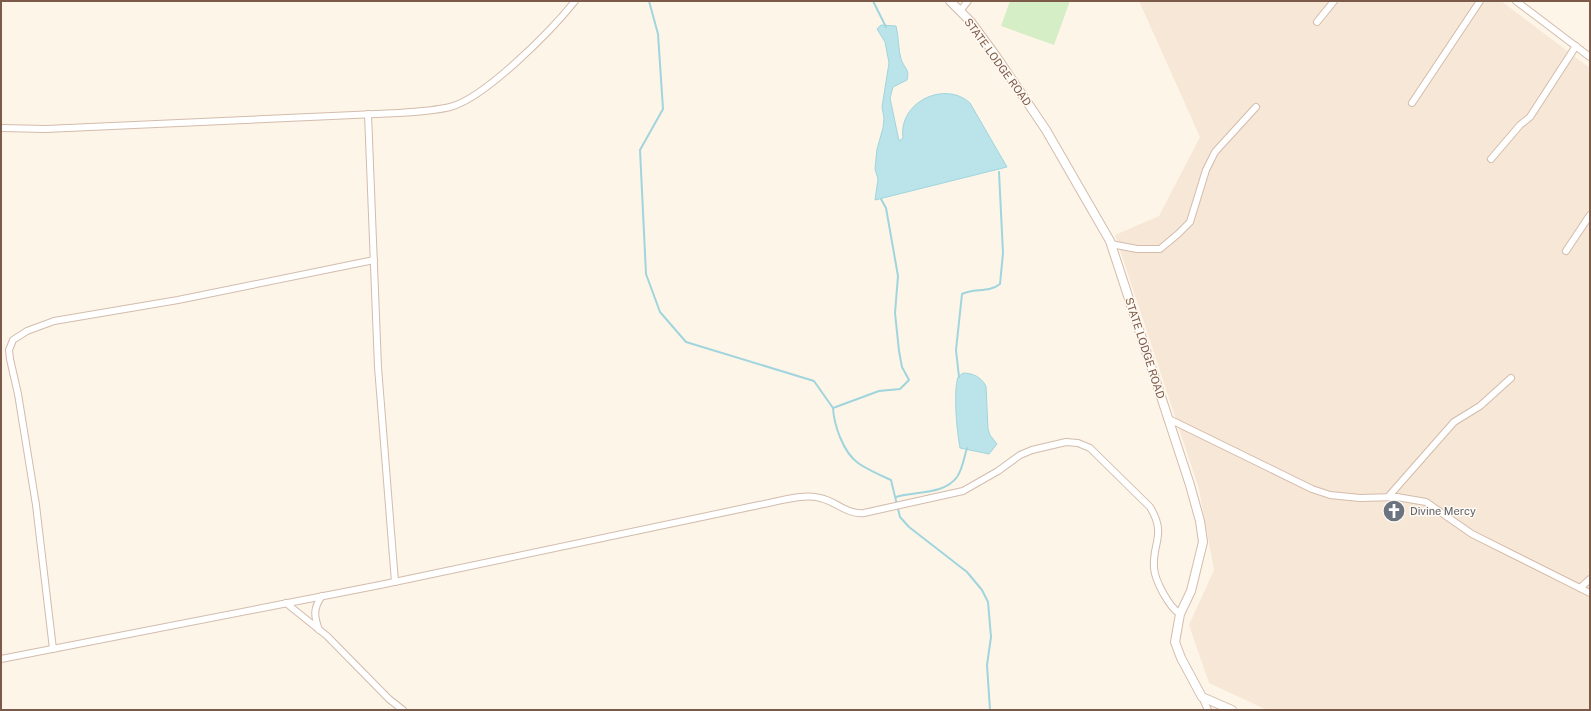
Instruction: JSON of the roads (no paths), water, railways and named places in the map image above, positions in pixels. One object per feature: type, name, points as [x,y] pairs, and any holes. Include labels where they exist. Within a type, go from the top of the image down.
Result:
[{"type":"street","points":[[1,128],[46,129],[368,114],[451,107],[480,92],[504,72],[533,46],[576,1]]},
{"type":"street","name":"STATE LODGE ROAD","points":[[950,1],[971,22],[1046,130],[1111,244],[1190,485],[1200,521],[1203,542],[1191,592],[1180,614],[1175,642],[1181,658],[1202,697]]},
{"type":"street","points":[[960,11],[968,1]]},
{"type":"street","points":[[1317,22],[1334,1]]},
{"type":"street","points":[[1412,103],[1480,1]]},
{"type":"street","points":[[1516,1],[1590,57]]},
{"type":"street","points":[[1491,159],[1530,117],[1576,46]]},
{"type":"street","points":[[1111,244],[1137,249],[1160,249],[1178,234],[1190,222],[1206,170],[1215,152],[1256,107]]},
{"type":"street","points":[[368,114],[378,367],[395,582]]},
{"type":"street","points":[[1566,251],[1590,215]]},
{"type":"street","points":[[53,649],[36,505],[18,394],[10,360],[9,350],[13,340],[27,331],[54,321],[178,300],[374,260]]},
{"type":"street","points":[[1388,497],[1454,422],[1480,406],[1512,378]]},
{"type":"street","points":[[1167,418],[1312,489],[1330,495],[1413,498],[1426,502],[1472,534],[1590,593]]},
{"type":"street","points":[[1,660],[395,582],[759,505],[810,496],[821,498],[856,514],[963,491],[1032,450],[1062,443],[1083,444],[1090,448],[1146,502],[1154,514],[1159,532],[1154,567],[1155,573],[1168,602],[1173,609],[1180,614]]},
{"type":"street","points":[[1580,588],[1590,579]]},
{"type":"street","points":[[319,630],[314,616],[316,603],[322,596]]},
{"type":"street","points":[[286,603],[327,636],[389,699],[403,710]]},
{"type":"street","points":[[1202,697],[1208,710]]},
{"type":"street","points":[[1202,697],[1232,710]]},
{"type":"water","points":[[881,25],[896,26],[900,55],[908,73],[907,80],[893,87],[890,98],[899,141],[903,138],[903,125],[908,114],[915,105],[925,98],[936,94],[960,96],[970,103],[1007,167],[875,200],[878,179],[875,169],[877,149],[883,128],[884,118],[882,107],[889,63],[885,42],[877,29]]},
{"type":"water","points":[[963,373],[976,376],[982,380],[986,386],[988,429],[990,435],[997,444],[989,454],[960,448],[956,392],[958,377]]},
{"type":"waterway","points":[[649,1],[658,34],[663,109],[640,150],[646,274],[660,312],[686,342],[814,381],[833,408]]},
{"type":"waterway","points":[[873,1],[886,27]]},
{"type":"waterway","points":[[959,377],[956,350],[962,294],[971,291],[991,289],[1000,284],[1003,253],[999,172]]},
{"type":"waterway","points":[[881,199],[886,208],[898,276],[895,313],[899,351],[902,367],[909,380],[900,389],[879,391],[833,408],[835,422],[840,438],[853,458],[866,468],[891,480],[900,517],[909,527],[967,572],[982,590],[988,602],[991,637],[987,665],[990,710]]},
{"type":"waterway","points":[[896,497],[937,490],[951,483],[961,470],[967,448]]},
{"type":"place","name":"Divine Mercy","points":[[1394,511]]}]
